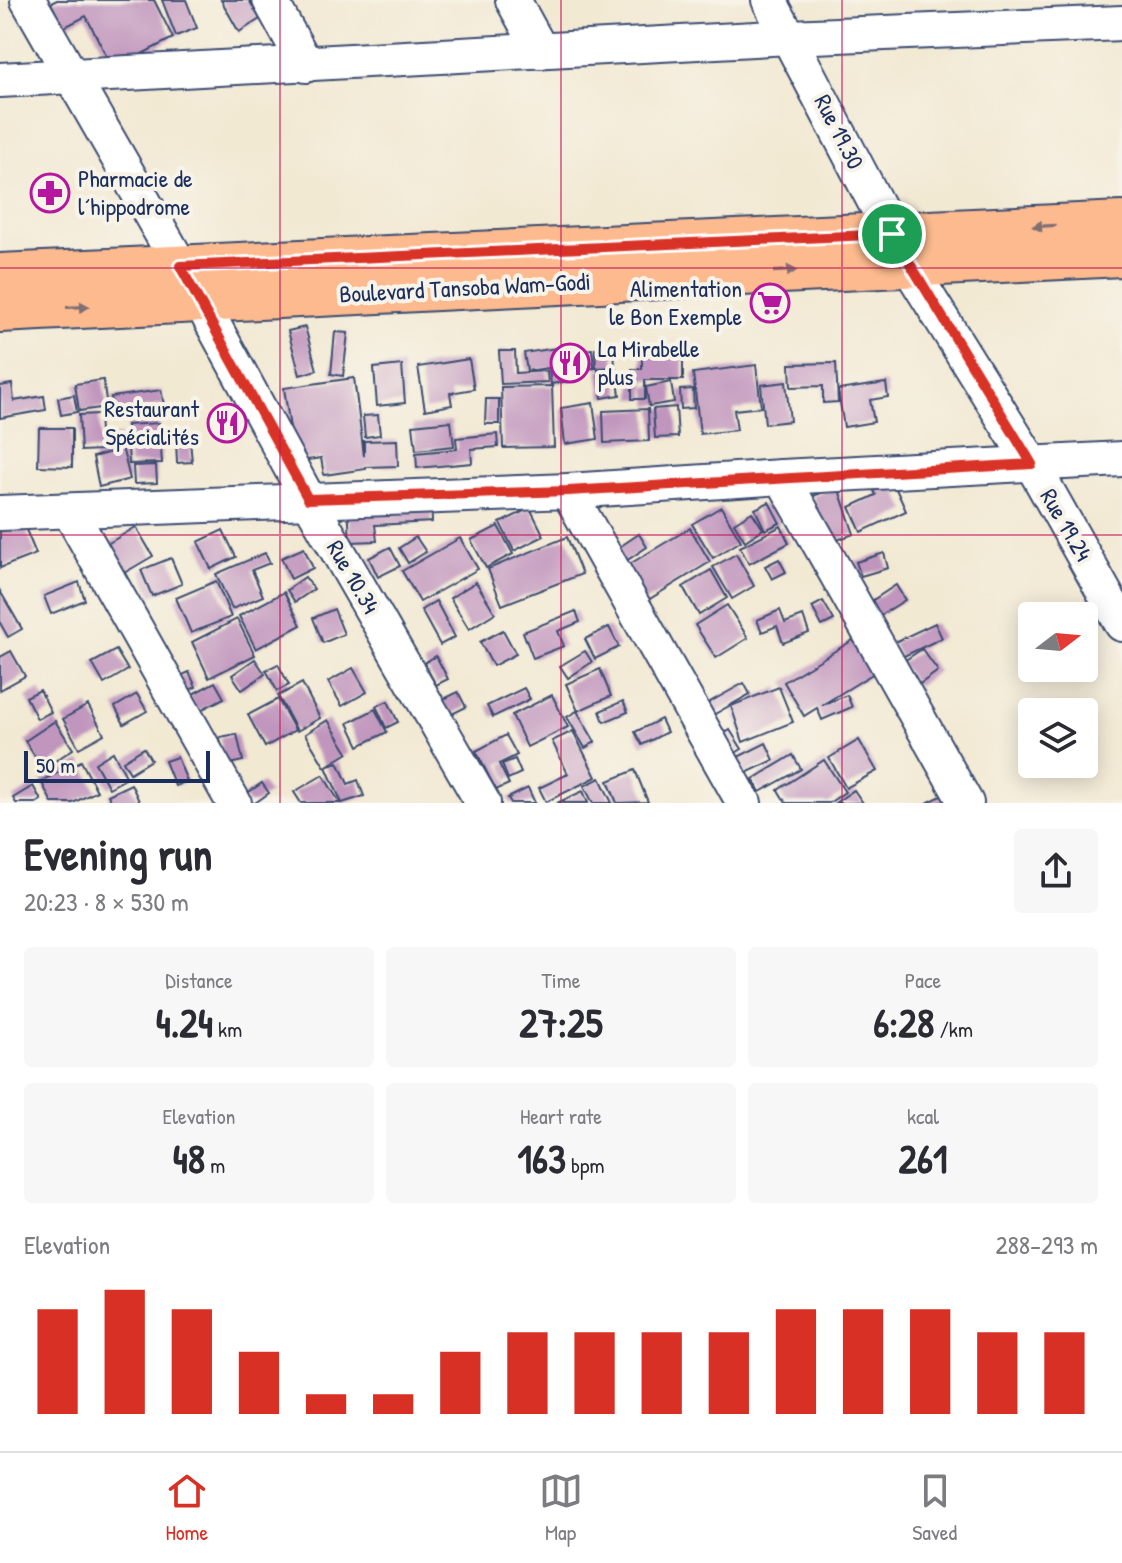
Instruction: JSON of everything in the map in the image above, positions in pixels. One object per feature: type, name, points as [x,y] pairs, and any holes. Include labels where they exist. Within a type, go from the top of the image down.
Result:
[{"type":"main road","name":"Boulevard Tansoba Wam-Godi","points":[[0,311],[201,302],[900,249],[1122,223]]},
{"type":"main road","name":"Boulevard Tansoba Wam-Godi","points":[[0,275],[180,266],[900,249],[1122,255]]},
{"type":"street","name":"Rue 10.34","points":[[28,0],[483,803]]},
{"type":"street","points":[[270,0],[306,65]]},
{"type":"street","points":[[513,0],[541,51]]},
{"type":"street","name":"Rue 19.30","points":[[769,0],[900,249]]},
{"type":"street","points":[[0,80],[790,37],[984,14],[1122,23]]},
{"type":"street","name":"Rue 19.24","points":[[900,249],[1032,464],[1122,624]]},
{"type":"street","points":[[0,513],[568,491],[1122,459]]},
{"type":"street","points":[[782,477],[966,803]]},
{"type":"street","points":[[568,491],[744,803]]},
{"type":"street","points":[[70,512],[234,803]]},
{"type":"building","points":[[57,0],[154,0],[173,38],[113,69],[86,16],[63,28],[51,3]]},
{"type":"building","points":[[162,0],[186,0],[197,28],[176,36]]},
{"type":"building","points":[[221,0],[249,0],[260,19],[239,32]]},
{"type":"building","points":[[305,327],[317,370],[300,375],[288,331]]},
{"type":"building","points":[[335,332],[348,333],[343,376],[331,374]]},
{"type":"building","points":[[570,346],[575,380],[551,384],[549,368],[527,371],[524,353]]},
{"type":"building","points":[[642,347],[683,347],[683,380],[645,380],[645,399],[632,399],[632,369],[642,369]]},
{"type":"building","points":[[614,348],[615,367],[596,368],[595,349]]},
{"type":"building","points":[[592,349],[594,368],[584,369],[582,350]]},
{"type":"building","points":[[499,351],[515,351],[516,373],[547,371],[548,382],[501,384]]},
{"type":"building","points":[[469,359],[474,389],[450,393],[452,405],[425,410],[418,367]]},
{"type":"building","points":[[836,363],[838,402],[823,403],[823,386],[791,387],[790,364]]},
{"type":"building","points":[[402,365],[405,403],[377,406],[374,368]]},
{"type":"building","points":[[756,365],[761,407],[734,410],[737,430],[700,434],[693,373]]},
{"type":"building","points":[[616,368],[620,395],[602,398],[598,370]]},
{"type":"building","points":[[354,378],[364,456],[364,441],[397,440],[398,466],[366,467],[324,475],[321,458],[295,462],[284,388]]},
{"type":"building","points":[[103,380],[107,407],[79,411],[75,384]]},
{"type":"building","points":[[671,382],[674,402],[649,406],[646,387]]},
{"type":"building","points":[[786,382],[790,421],[765,424],[761,385]]},
{"type":"building","points":[[886,383],[888,397],[870,400],[874,422],[844,427],[838,390]]},
{"type":"building","points":[[12,384],[14,401],[44,396],[46,410],[0,418],[0,386]]},
{"type":"building","points":[[552,386],[554,447],[503,448],[501,387]]},
{"type":"building","points":[[693,389],[694,408],[681,409],[680,390]]},
{"type":"building","points":[[161,390],[164,405],[113,413],[111,397]]},
{"type":"building","points":[[74,395],[77,412],[61,415],[58,398]]},
{"type":"building","points":[[486,399],[499,399],[499,424],[485,424]]},
{"type":"building","points":[[593,403],[598,439],[565,444],[561,408]]},
{"type":"building","points":[[676,407],[678,437],[655,438],[653,409]]},
{"type":"building","points":[[648,409],[649,441],[604,443],[603,411]]},
{"type":"building","points":[[99,414],[101,450],[81,451],[79,415]]},
{"type":"building","points":[[378,415],[380,435],[365,437],[363,416]]},
{"type":"building","points":[[451,421],[454,446],[416,450],[413,425]]},
{"type":"building","points":[[159,423],[162,463],[129,464],[127,425]]},
{"type":"building","points":[[39,428],[72,428],[72,467],[38,466]]},
{"type":"building","points":[[497,434],[498,447],[471,449],[472,463],[417,468],[416,453],[457,449],[456,438]]},
{"type":"building","points":[[119,435],[130,479],[99,487],[93,457],[111,452],[108,437]]},
{"type":"building","points":[[190,440],[192,462],[177,463],[176,441]]},
{"type":"building","points":[[156,465],[157,483],[134,484],[133,466]]},
{"type":"building","points":[[888,471],[906,511],[861,532],[850,507],[876,495],[869,479]]},
{"type":"building","points":[[838,487],[854,534],[829,543],[813,496]]},
{"type":"building","points":[[431,497],[432,522],[375,525],[377,541],[350,542],[348,502]]},
{"type":"building","points":[[769,502],[780,523],[765,530],[755,509]]},
{"type":"building","points":[[721,507],[741,541],[713,558],[692,524]]},
{"type":"building","points":[[530,508],[544,536],[514,551],[500,523]]},
{"type":"building","points":[[752,512],[763,529],[745,541],[734,523]]},
{"type":"building","points":[[22,520],[36,554],[0,568],[0,529]]},
{"type":"building","points":[[498,526],[513,554],[486,568],[471,540]]},
{"type":"building","points":[[781,526],[789,543],[749,564],[740,547]]},
{"type":"building","points":[[136,527],[153,556],[119,576],[102,547]]},
{"type":"building","points":[[690,528],[710,562],[643,603],[623,568]]},
{"type":"building","points":[[223,530],[236,557],[211,569],[198,542]]},
{"type":"building","points":[[639,534],[647,547],[623,563],[615,550]]},
{"type":"building","points":[[416,537],[426,552],[408,563],[399,548]]},
{"type":"building","points":[[567,537],[582,574],[502,605],[488,569]]},
{"type":"building","points":[[460,538],[478,569],[420,602],[402,571]]},
{"type":"building","points":[[390,547],[400,566],[378,577],[369,558]]},
{"type":"building","points":[[304,548],[313,568],[291,579],[281,558]]},
{"type":"building","points":[[265,553],[270,563],[252,570],[263,596],[232,609],[216,574]]},
{"type":"building","points":[[884,553],[888,568],[861,576],[856,562]]},
{"type":"building","points":[[736,554],[754,586],[732,599],[713,567]]},
{"type":"building","points":[[171,558],[182,584],[152,596],[141,570]]},
{"type":"building","points":[[779,559],[786,572],[772,579],[765,566]]},
{"type":"building","points":[[711,570],[727,598],[699,615],[683,587]]},
{"type":"building","points":[[305,577],[314,589],[295,602],[287,590]]},
{"type":"building","points":[[216,581],[231,617],[191,633],[176,598]]},
{"type":"building","points":[[79,582],[85,600],[51,614],[44,596]]},
{"type":"building","points":[[476,582],[495,613],[469,629],[450,598]]},
{"type":"building","points":[[896,585],[905,600],[870,622],[861,608]]},
{"type":"building","points":[[0,591],[22,629],[8,637],[0,623]]},
{"type":"building","points":[[284,592],[301,625],[256,649],[239,616]]},
{"type":"building","points":[[436,601],[455,637],[440,645],[421,610]]},
{"type":"building","points":[[823,601],[834,620],[822,626],[812,607]]},
{"type":"building","points":[[727,605],[748,638],[716,658],[695,625]]},
{"type":"building","points":[[334,609],[344,634],[323,643],[313,618]]},
{"type":"building","points":[[780,610],[785,623],[803,616],[809,633],[783,643],[777,626],[762,632],[757,620]]},
{"type":"building","points":[[576,611],[580,622],[558,631],[564,646],[533,658],[523,632]]},
{"type":"building","points":[[237,619],[255,655],[209,678],[192,642]]},
{"type":"building","points":[[935,623],[942,638],[900,658],[893,643]]},
{"type":"building","points":[[609,627],[619,647],[595,659],[585,639]]},
{"type":"building","points":[[503,630],[516,654],[493,666],[480,642]]},
{"type":"building","points":[[853,640],[874,673],[822,705],[847,695],[852,707],[822,720],[817,708],[804,716],[784,682]]},
{"type":"building","points":[[922,649],[938,671],[917,686],[901,663]]},
{"type":"building","points":[[116,650],[128,670],[104,684],[92,663]]},
{"type":"building","points":[[11,651],[25,676],[0,690],[0,657]]},
{"type":"building","points":[[585,651],[592,662],[568,678],[560,666]]},
{"type":"building","points":[[436,656],[448,679],[436,685],[424,663]]},
{"type":"building","points":[[255,659],[265,674],[242,690],[232,675]]},
{"type":"building","points":[[278,664],[289,685],[277,691],[266,670]]},
{"type":"building","points":[[353,668],[367,692],[342,706],[328,682]]},
{"type":"building","points":[[600,669],[611,696],[578,711],[566,684]]},
{"type":"building","points":[[189,672],[196,687],[181,694],[174,679]]},
{"type":"building","points":[[215,682],[224,698],[197,712],[189,696]]},
{"type":"building","points":[[302,683],[320,718],[297,731],[278,696]]},
{"type":"building","points":[[744,683],[750,694],[706,719],[699,708]]},
{"type":"building","points":[[779,687],[793,722],[743,742],[731,706]]},
{"type":"building","points":[[524,688],[530,699],[493,717],[487,706]]},
{"type":"building","points":[[40,690],[51,712],[37,719],[26,697]]},
{"type":"building","points":[[458,692],[466,707],[450,715],[442,700]]},
{"type":"building","points":[[137,694],[147,711],[124,724],[115,707]]},
{"type":"building","points":[[552,695],[568,727],[527,747],[512,715]]},
{"type":"building","points":[[278,699],[295,730],[265,747],[248,715]]},
{"type":"building","points":[[388,701],[398,722],[386,728],[376,706]]},
{"type":"building","points":[[623,701],[628,712],[604,722],[600,711]]},
{"type":"building","points":[[88,705],[104,734],[79,748],[63,719]]},
{"type":"building","points":[[375,709],[387,732],[359,746],[348,723]]},
{"type":"building","points":[[577,711],[595,742],[585,748],[567,717]]},
{"type":"building","points":[[661,719],[667,732],[642,745],[635,732]]},
{"type":"building","points":[[328,720],[348,753],[325,767],[305,734]]},
{"type":"building","points":[[55,721],[73,749],[43,769],[25,741]]},
{"type":"building","points":[[730,730],[742,749],[729,757],[716,739]]},
{"type":"building","points":[[573,731],[596,777],[546,802],[539,788],[568,774],[552,741]]},
{"type":"building","points":[[237,734],[243,761],[224,765],[220,737]]},
{"type":"building","points":[[506,735],[517,755],[499,764],[509,784],[496,790],[476,751]]},
{"type":"building","points":[[859,740],[877,771],[846,788],[829,758]]},
{"type":"building","points":[[766,743],[774,760],[740,776],[732,760]]},
{"type":"building","points":[[144,748],[151,760],[130,773],[123,761]]},
{"type":"building","points":[[113,752],[127,778],[109,788],[95,763]]},
{"type":"building","points":[[793,755],[801,769],[760,792],[753,779]]},
{"type":"building","points":[[177,757],[187,781],[175,786],[165,761]]},
{"type":"building","points":[[515,759],[521,773],[508,779],[502,764]]},
{"type":"building","points":[[824,760],[845,792],[829,803],[786,803],[778,790]]},
{"type":"building","points":[[81,761],[97,791],[73,803],[52,803],[41,781]]},
{"type":"building","points":[[338,762],[348,784],[358,780],[364,796],[342,803],[326,767]]},
{"type":"building","points":[[635,770],[648,802],[617,803],[608,781]]},
{"type":"building","points":[[323,775],[340,803],[301,803],[294,792]]},
{"type":"building","points":[[600,778],[612,803],[593,803],[584,786]]},
{"type":"building","points":[[262,783],[269,793],[255,803],[248,803],[243,796]]},
{"type":"building","points":[[131,784],[140,803],[112,803],[108,795]]},
{"type":"building","points":[[33,786],[41,800],[16,803],[13,798]]},
{"type":"building","points":[[528,788],[535,803],[511,803],[508,798]]},
{"type":"building","points":[[854,790],[863,803],[835,803]]},
{"type":"building","points":[[583,791],[588,803],[557,803]]},
{"type":"building","points":[[943,795],[947,803],[927,803]]},
{"type":"place","name":"Pharmacie de l´hippodrome","points":[[50,193]]},
{"type":"place","name":"Alimentation le Bon Exemple","points":[[770,303]]},
{"type":"place","name":"La Mirabelle plus","points":[[570,363]]},
{"type":"place","name":"Restaurant Spécialités","points":[[227,423]]},
{"type":"route","points":[[892,234],[908,265],[1032,464],[568,491],[308,499],[180,266],[655,244],[892,234]]}]
